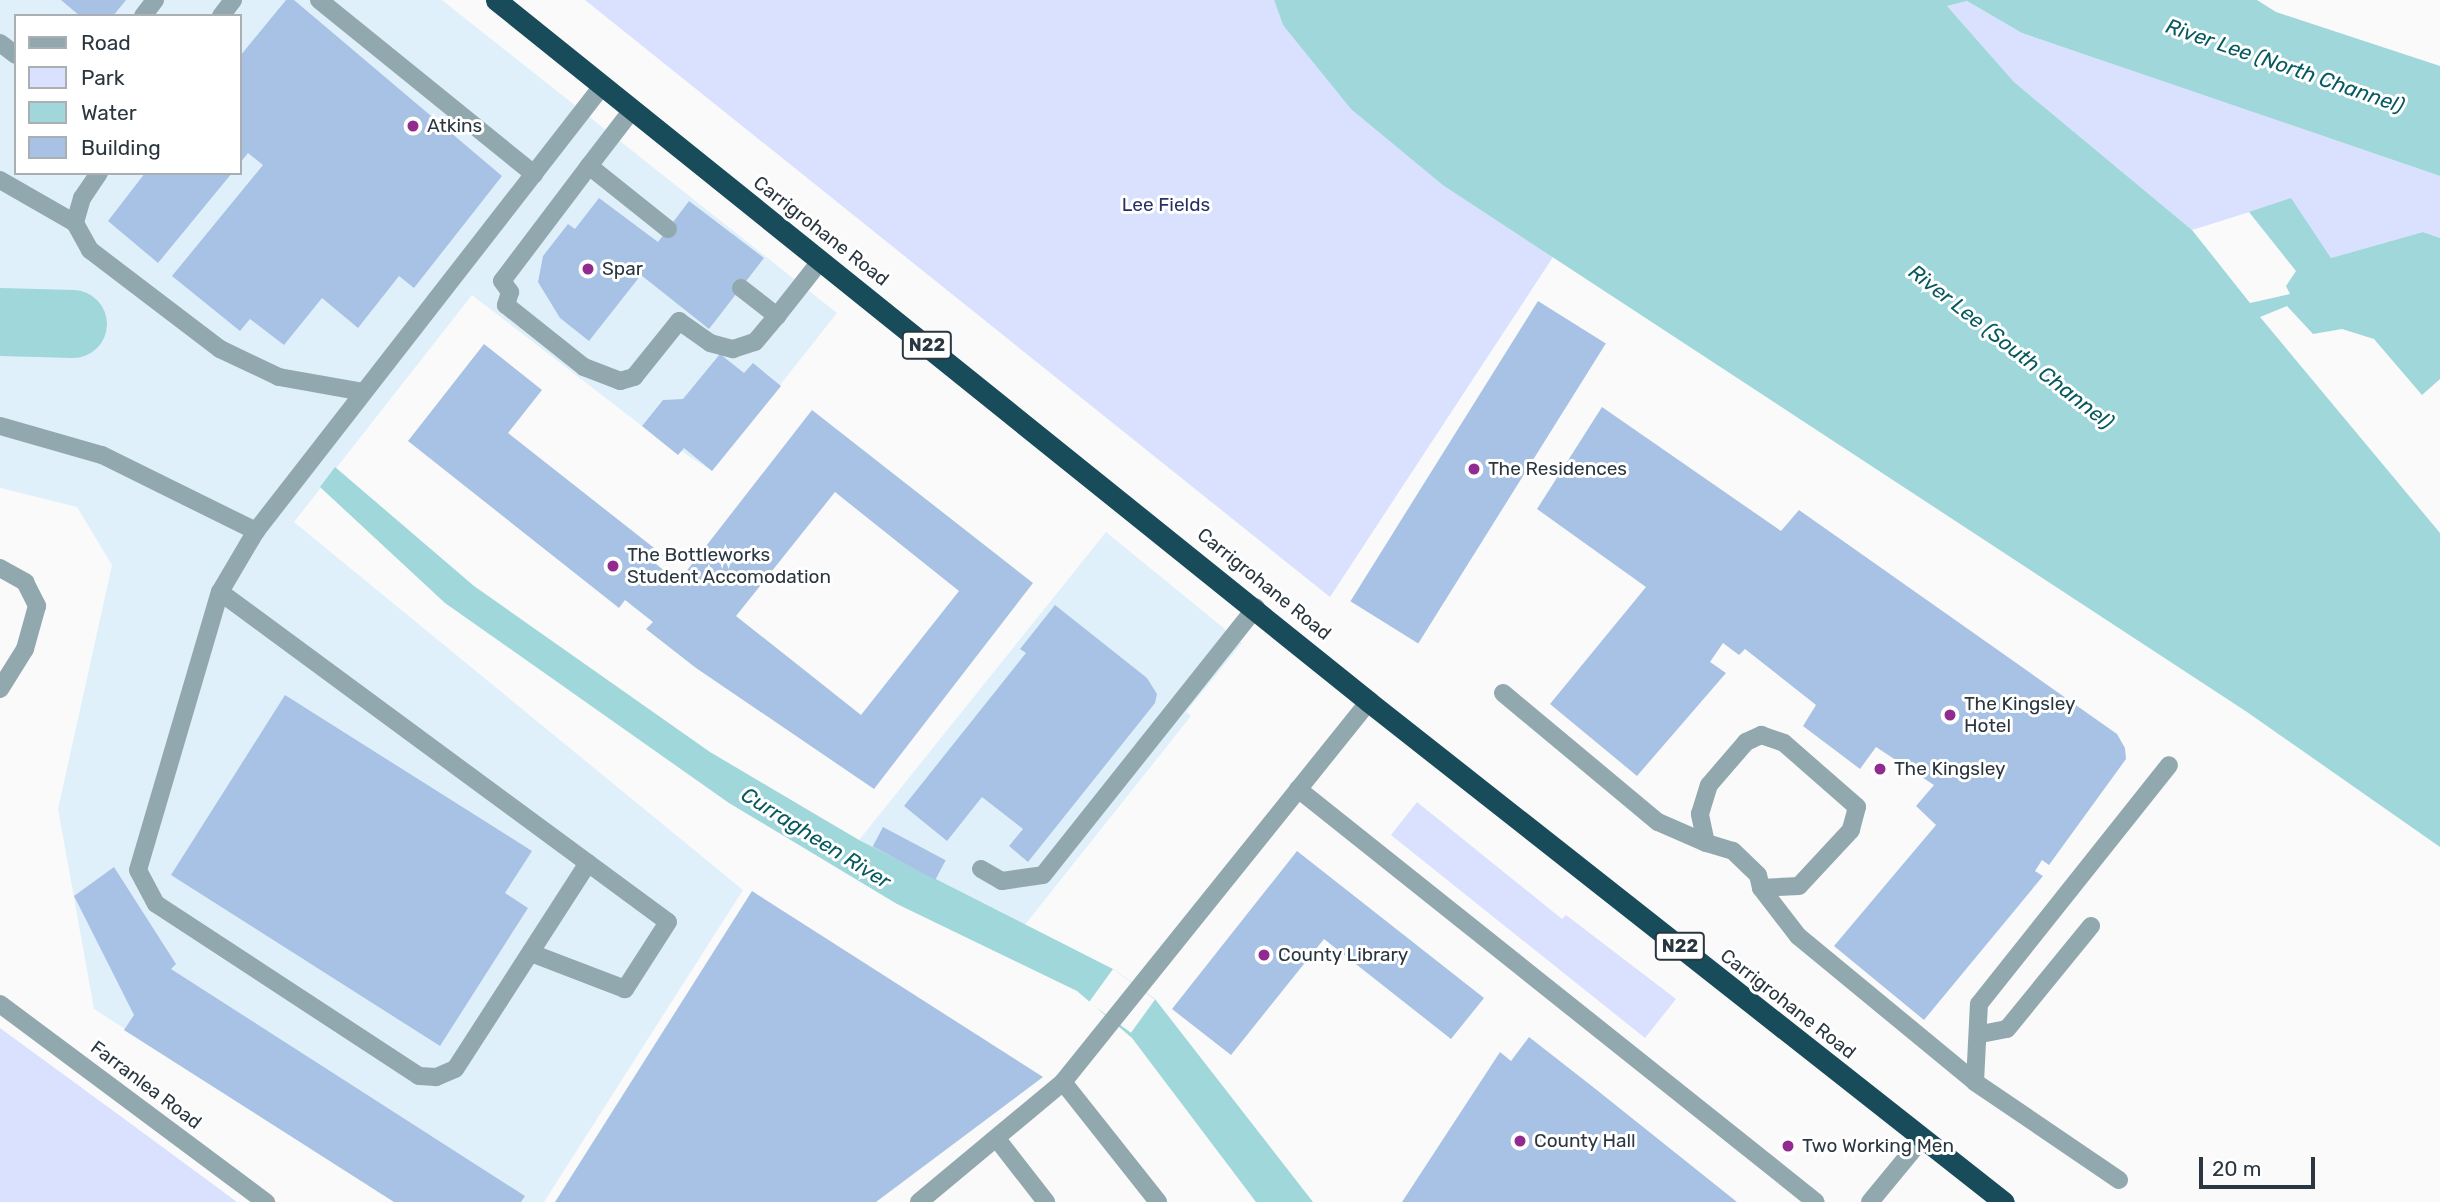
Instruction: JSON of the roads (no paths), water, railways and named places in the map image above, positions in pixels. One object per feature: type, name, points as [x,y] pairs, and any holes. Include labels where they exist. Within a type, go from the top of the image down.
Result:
[{"type":"highway","name":"Carrigrohane Road","points":[[496,0],[1256,607],[1369,702],[2004,1202]]},
{"type":"street","points":[[319,0],[534,174]]},
{"type":"street","points":[[588,863],[455,1069],[436,1077],[419,1076],[156,904],[138,870],[142,845],[220,592],[256,531],[603,85]]},
{"type":"street","points":[[632,110],[502,281],[510,292],[506,305],[584,367],[620,381],[634,377],[679,321],[710,343],[733,349],[755,342],[821,260]]},
{"type":"street","points":[[589,166],[668,229]]},
{"type":"street","points":[[75,223],[82,198],[98,175]]},
{"type":"street","points":[[0,180],[75,223],[90,250],[220,349],[279,377],[363,393]]},
{"type":"street","points":[[741,288],[777,316]]},
{"type":"street","points":[[0,426],[103,456],[256,531]]},
{"type":"street","points":[[0,568],[25,582],[37,606],[25,649],[0,690]]},
{"type":"street","points":[[220,592],[668,922],[625,989],[531,953]]},
{"type":"street","points":[[981,869],[1002,881],[1043,875],[1256,607]]},
{"type":"street","points":[[1503,693],[1658,822],[1706,843],[1733,851],[1751,867],[1761,888],[1798,936],[1975,1082],[2119,1180]]},
{"type":"street","points":[[919,1202],[1063,1082],[1136,986],[1369,702]]},
{"type":"street","points":[[1706,843],[1700,814],[1709,785],[1746,742],[1761,735],[1784,743],[1848,795],[1858,818],[1808,882],[1761,888]]},
{"type":"street","points":[[1975,1082],[1981,1034],[1979,1004],[2169,765]]},
{"type":"street","points":[[1298,789],[1815,1202]]},
{"type":"street","points":[[1981,1034],[2007,1029],[2091,926]]},
{"type":"street","name":"Farranlea Road","points":[[0,1004],[266,1202]]},
{"type":"street","points":[[1063,1082],[1158,1202]]},
{"type":"street","points":[[997,1139],[1046,1202]]},
{"type":"street","points":[[1870,1202],[1922,1139]]},
{"type":"water","points":[[1274,0],[2257,0],[2276,12],[2440,66],[2440,176],[2022,33],[1967,1],[1947,6],[2014,82],[2192,230],[2250,303],[2290,294],[2286,286],[2296,271],[2249,212],[2291,198],[2331,258],[2423,232],[2440,238],[2440,379],[2422,395],[2374,339],[2342,329],[2313,334],[2287,306],[2260,317],[2440,533],[2440,847],[2247,712],[1444,186],[1351,109],[1283,25]]},
{"type":"water","points":[[335,467],[474,586],[710,752],[859,840],[1113,969],[1155,999],[1313,1202],[1256,1202],[1132,1038],[1077,991],[897,904],[729,803],[445,603],[320,487]]},
{"type":"waterway","name":"Curragheen River","points":[[0,322],[73,324]]},
{"type":"place","name":"Atkins","points":[[413,126]]},
{"type":"place","name":"Spar","points":[[588,269]]},
{"type":"place","name":"The Residences","points":[[1474,469]]},
{"type":"place","name":"The Bottleworks Student Accomodation","points":[[613,566]]},
{"type":"place","name":"The Kingsley Hotel","points":[[1950,715]]},
{"type":"place","name":"The Kingsley","points":[[1880,769]]},
{"type":"place","name":"County Library","points":[[1264,955]]},
{"type":"place","name":"County Hall","points":[[1520,1141]]},
{"type":"place","name":"Two Working Men","points":[[1788,1146]]},
{"type":"water label","name":"River Lee (North Channel)","points":[[2285,66]]},
{"type":"water label","name":"River Lee (South Channel)","points":[[2011,347]]},
{"type":"park label","name":"Lee Fields","points":[[1166,205]]}]
